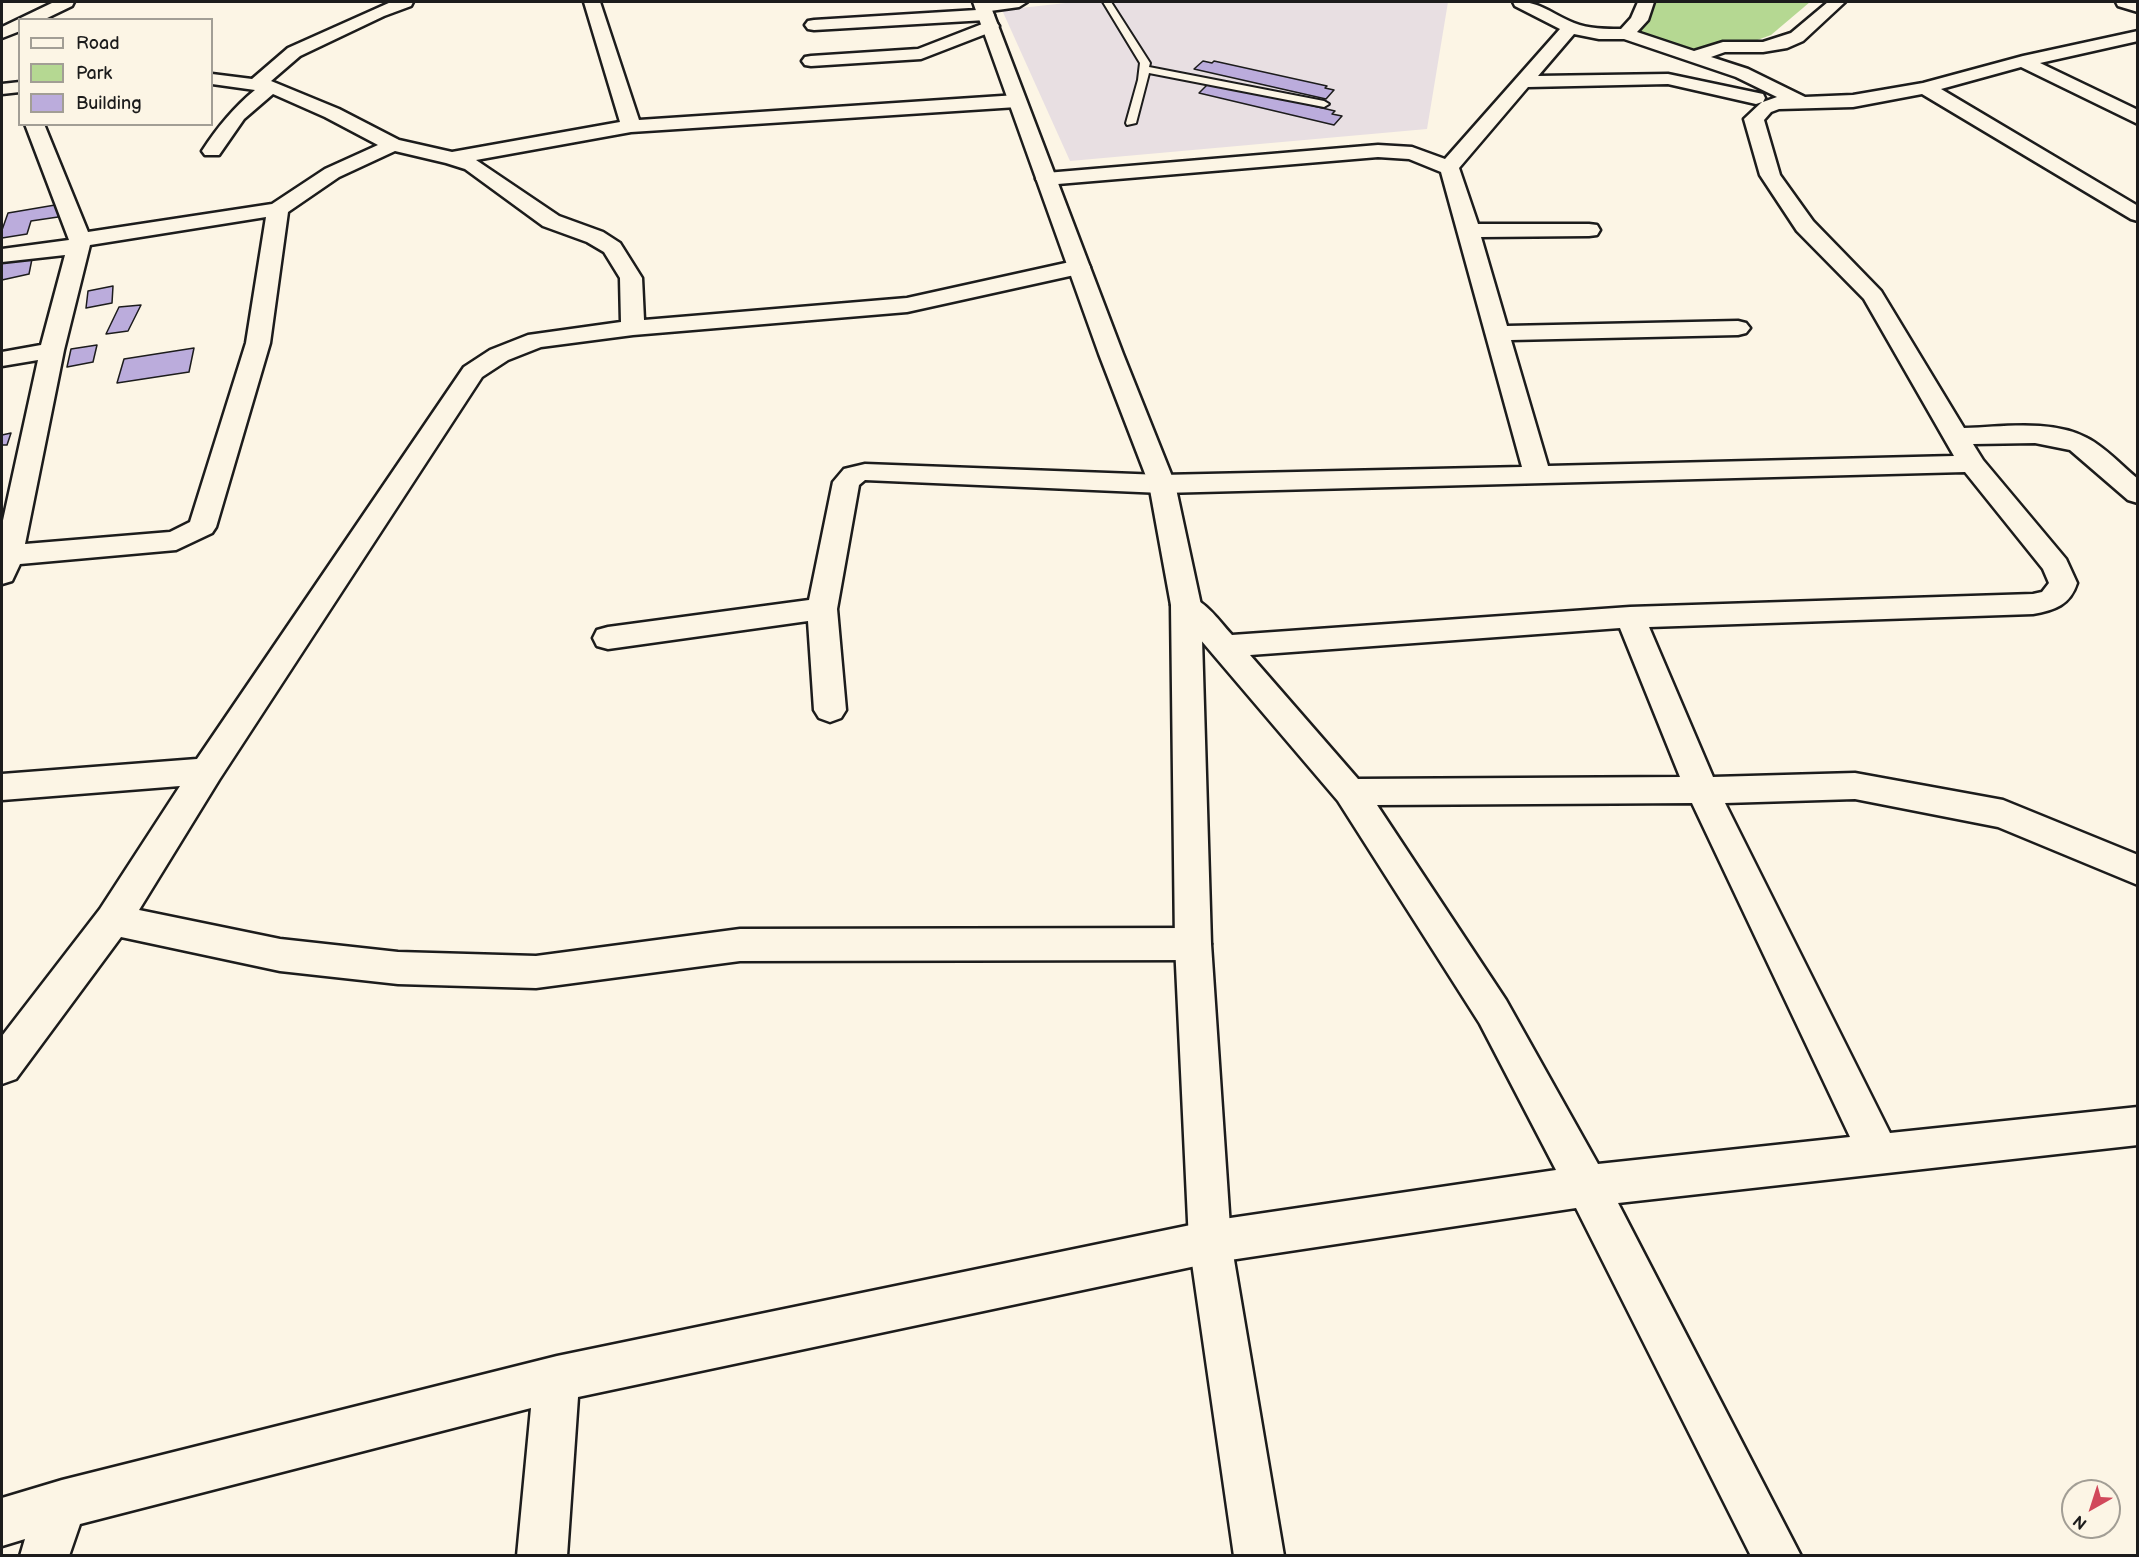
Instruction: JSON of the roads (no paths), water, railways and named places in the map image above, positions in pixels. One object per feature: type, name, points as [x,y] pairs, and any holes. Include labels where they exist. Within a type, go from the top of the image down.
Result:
[{"type":"street","points":[[33,18],[66,2]]},
{"type":"street","points":[[212,151],[227,125],[294,52],[373,7],[405,2]]},
{"type":"street","points":[[592,2],[631,126]]},
{"type":"street","points":[[814,25],[985,12],[1019,2]]},
{"type":"street","points":[[1521,2],[1570,28],[1599,34],[1626,34],[1742,73],[1801,102]]},
{"type":"street","points":[[1626,34],[1639,20],[1646,2]]},
{"type":"street","points":[[1695,57],[1723,47],[1781,44],[1797,37],[1837,2]]},
{"type":"street","points":[[2124,2],[2138,8]]},
{"type":"street","points":[[811,61],[921,54],[985,12]]},
{"type":"street","points":[[985,12],[1046,180],[1162,484],[1186,605],[1193,944],[1210,1242],[1259,1556]]},
{"type":"street","points":[[4,41],[18,26]]},
{"type":"street","points":[[1448,168],[1570,28]]},
{"type":"street","points":[[1523,82],[1668,79],[1699,84],[1776,103],[1853,102],[1925,88],[2023,61],[2138,36]]},
{"type":"street","points":[[916,108],[921,54]]},
{"type":"street","points":[[2023,61],[2138,118]]},
{"type":"street","points":[[213,79],[264,86],[332,113],[393,146],[452,158],[472,165],[488,174],[551,221],[595,237],[612,248],[631,279],[633,328]]},
{"type":"street","points":[[2,89],[18,87]]},
{"type":"street","points":[[1925,88],[2138,215]]},
{"type":"street","points":[[452,158],[631,126],[1017,101]]},
{"type":"street","points":[[1225,646],[1630,616],[2033,604],[2053,600],[2061,592],[2063,583],[2056,566],[1972,464],[1873,296],[1804,226],[1770,175],[1754,120],[1764,108],[1776,103]]},
{"type":"street","points":[[35,126],[79,243],[52,350],[5,565],[176,541],[202,527],[258,343],[278,209]]},
{"type":"street","points":[[2,255],[278,209],[332,173],[393,146]]},
{"type":"street","points":[[1046,180],[1378,151],[1412,153],[1448,168],[1452,172],[1539,476]]},
{"type":"street","points":[[1469,231],[1589,230]]},
{"type":"street","points":[[2,1066],[113,920],[207,771],[473,372],[499,355],[536,340],[633,328],[907,305],[1079,267]]},
{"type":"street","points":[[1498,333],[1738,328]]},
{"type":"street","points":[[2,358],[52,350]]},
{"type":"street","points":[[1956,436],[2047,436],[2069,439],[2095,457],[2138,494]]},
{"type":"street","points":[[830,710],[822,609],[846,482],[853,475],[865,472],[1162,484],[1972,464]]},
{"type":"street","points":[[1186,605],[1225,646],[1350,792],[1493,1012],[1587,1186],[1777,1556]]},
{"type":"street","points":[[608,638],[822,609]]},
{"type":"street","points":[[1630,616],[1702,790],[1879,1154]]},
{"type":"street","points":[[2,787],[207,771]]},
{"type":"street","points":[[1350,792],[1702,790],[1855,786],[2003,814],[2138,871]]},
{"type":"street","points":[[113,920],[280,955],[398,968],[536,972],[740,945],[1193,944]]},
{"type":"street","points":[[2,1522],[62,1504],[557,1379],[1210,1242],[1587,1186],[2138,1126]]},
{"type":"street","points":[[542,1556],[557,1379]]},
{"type":"street","points":[[44,1556],[62,1504]]},
{"type":"lane","points":[[1107,2],[1145,63],[1131,123]]},
{"type":"lane","points":[[1144,69],[1324,105]]}]
